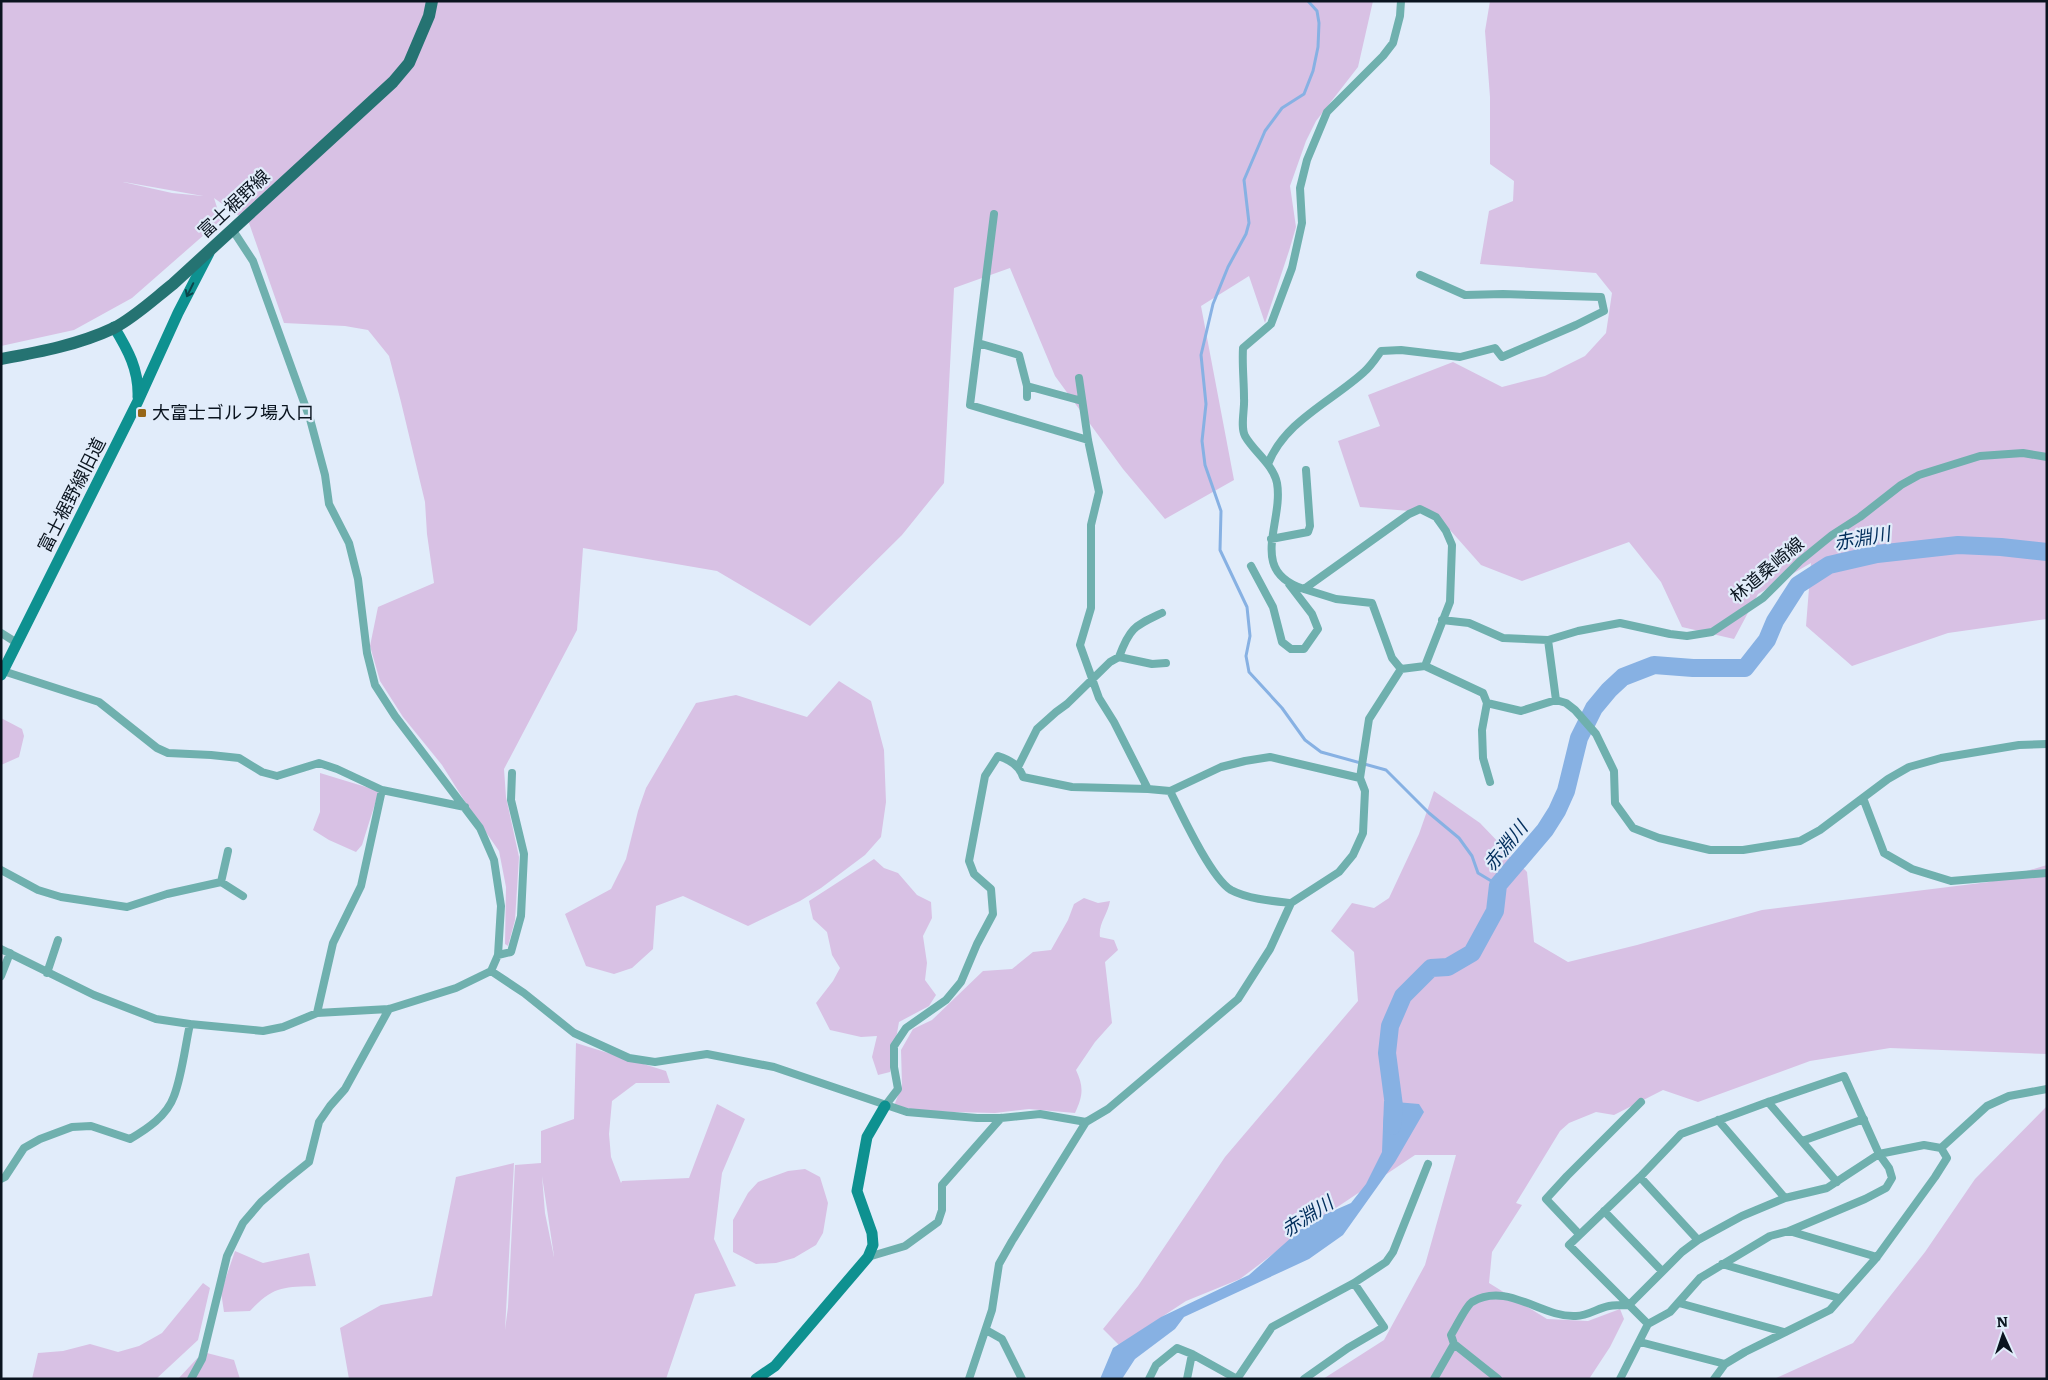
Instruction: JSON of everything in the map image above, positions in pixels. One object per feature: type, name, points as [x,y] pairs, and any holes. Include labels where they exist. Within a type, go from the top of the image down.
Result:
[{"type":"main road","name":"富士裾野線","points":[[1,359],[56,349],[114,327],[146,306],[173,284],[393,82],[409,63],[429,16],[432,1]]},
{"type":"street","points":[[1251,566],[1274,607],[1282,642],[1291,649],[1304,649],[1318,629],[1312,614],[1272,562],[1271,539],[1277,509],[1276,482],[1268,464],[1253,450],[1244,433],[1243,348],[1271,324],[1292,268],[1302,223],[1300,188],[1307,160],[1327,112],[1371,69],[1393,43],[1400,16],[1401,1]]},
{"type":"street","points":[[994,214],[970,405],[1088,440]]},
{"type":"street","points":[[1,949],[46,973],[156,1019],[263,1031],[283,1027],[317,1012],[389,1009],[456,988],[491,971],[498,955],[501,906],[494,860],[480,828],[395,716],[376,686],[366,653],[358,579],[349,543],[329,504],[325,474],[310,419],[254,261],[232,229]]},
{"type":"street","points":[[138,401],[178,313],[213,247]]},
{"type":"street","points":[[1268,464],[1273,450],[1302,418],[1365,372],[1381,351],[1400,350],[1460,357],[1495,348],[1502,358],[1604,311],[1601,297],[1503,294],[1466,295],[1420,275]]},
{"type":"street","name":"富士裾野線旧道","points":[[4,666],[138,401],[139,386],[135,366],[114,327]]},
{"type":"street","points":[[978,343],[1019,355],[1027,397]]},
{"type":"street","points":[[1080,378],[1088,440],[1099,492],[1091,525],[1091,608],[1080,646],[1099,698],[1114,722],[1148,789]]},
{"type":"street","points":[[1026,386],[1082,401]]},
{"type":"street","name":"林道桑崎線","points":[[1442,620],[1469,623],[1503,638],[1548,640],[1578,631],[1620,623],[1687,636],[1712,632],[1762,598],[1800,561],[1832,535],[1860,517],[1901,485],[1919,475],[1980,456],[2023,453],[2047,457]]},
{"type":"street","points":[[1271,539],[1308,532],[1310,526],[1306,470]]},
{"type":"street","points":[[1304,589],[1409,514],[1420,510],[1436,517],[1446,531],[1452,545],[1450,602],[1425,666]]},
{"type":"street","points":[[1288,583],[1336,599],[1372,603],[1392,658],[1401,669]]},
{"type":"street","points":[[1018,768],[1037,730],[1110,662],[1119,657],[1134,627],[1162,612]]},
{"type":"street","points":[[1,633],[17,643]]},
{"type":"street","points":[[1548,640],[1556,700]]},
{"type":"street","points":[[1119,657],[1152,664],[1166,663]]},
{"type":"street","points":[[4,666],[99,702],[157,748],[168,753],[239,758],[262,772],[277,776],[319,763],[382,790],[464,806]]},
{"type":"street","points":[[1401,669],[1425,666],[1483,693],[1487,703],[1482,730],[1484,758],[1490,782]]},
{"type":"street","points":[[969,1379],[992,1310],[1000,1264],[1012,1240],[1086,1122],[1108,1109],[1238,999],[1270,949],[1291,904],[1332,877],[1353,855],[1363,833],[1365,791],[1360,776],[1369,719],[1401,669]]},
{"type":"street","points":[[1487,703],[1521,711],[1556,700],[1566,703],[1575,710],[1596,734],[1614,771],[1615,803],[1633,828],[1658,838],[1710,850],[1743,850],[1800,841],[1820,830],[1909,767],[1941,758],[2019,745],[2047,744]]},
{"type":"street","points":[[756,1379],[774,1366],[868,1257],[873,1244],[872,1233],[858,1191],[866,1137],[898,1089],[894,1067],[894,1046],[906,1028],[946,1000],[960,982],[993,914],[991,889],[974,874],[969,860],[985,776],[998,756],[1010,760],[1023,777],[1072,787],[1170,791],[1221,767],[1270,757],[1360,776]]},
{"type":"street","points":[[498,955],[511,952],[521,916],[524,854],[511,800],[512,773]]},
{"type":"street","points":[[317,1012],[333,943],[361,886],[382,790]]},
{"type":"street","points":[[1170,791],[1196,843],[1218,876],[1230,889],[1258,898],[1291,904]]},
{"type":"street","points":[[1863,798],[1884,853],[1912,869],[1951,881],[2047,873]]},
{"type":"street","points":[[221,882],[228,851]]},
{"type":"street","points":[[1,870],[38,890],[61,897],[127,907],[168,894],[221,882],[243,896]]},
{"type":"street","points":[[46,973],[58,940]]},
{"type":"street","points":[[1,976],[10,953]]},
{"type":"street","points":[[491,971],[524,993],[574,1034],[629,1058],[655,1062],[678,1059],[695,1054],[724,1056],[774,1067],[907,1112],[977,1118],[1001,1118],[1040,1114],[1086,1122]]},
{"type":"street","points":[[191,1379],[202,1358],[227,1256],[243,1223],[261,1202],[310,1162],[319,1122],[345,1088],[389,1009]]},
{"type":"street","points":[[1,1179],[5,1177],[24,1148],[40,1139],[72,1127],[91,1126],[130,1139],[147,1128],[164,1112],[174,1097],[190,1024]]},
{"type":"street","points":[[1620,1379],[1648,1324],[1670,1312],[1700,1278],[1770,1236],[1790,1231],[1886,1188],[1892,1178],[1879,1154],[1844,1076],[1681,1134],[1640,1177],[1569,1245],[1648,1324]]},
{"type":"street","points":[[1942,1148],[1987,1106],[2009,1096],[2047,1089]]},
{"type":"street","points":[[1579,1234],[1546,1199],[1641,1102]]},
{"type":"street","points":[[1768,1102],[1837,1182]]},
{"type":"street","points":[[868,1257],[905,1246],[938,1222],[942,1210],[942,1185],[1001,1118]]},
{"type":"street","points":[[1802,1141],[1864,1119]]},
{"type":"street","points":[[1718,1120],[1784,1198]]},
{"type":"street","points":[[1498,1379],[1454,1344],[1452,1335],[1471,1303],[1492,1295],[1513,1297],[1554,1313],[1576,1316],[1610,1306],[1628,1305],[1662,1271],[1698,1240],[1742,1216],[1784,1198],[1827,1188],[1879,1154],[1924,1145],[1942,1148]]},
{"type":"street","points":[[1714,1379],[1725,1364],[1830,1310],[1877,1257],[1946,1160],[1947,1158],[1942,1148]]},
{"type":"street","points":[[1149,1379],[1156,1365],[1177,1348],[1192,1354],[1237,1379],[1272,1327],[1354,1283],[1386,1262],[1393,1252],[1428,1164]]},
{"type":"street","points":[[1640,1177],[1698,1240]]},
{"type":"street","points":[[1604,1211],[1662,1271]]},
{"type":"street","points":[[1790,1231],[1877,1257]]},
{"type":"street","points":[[1722,1264],[1839,1298]]},
{"type":"street","points":[[1304,1379],[1348,1348],[1384,1327],[1354,1283]]},
{"type":"street","points":[[1679,1303],[1784,1332]]},
{"type":"street","points":[[986,1330],[1002,1339],[1022,1379]]},
{"type":"street","points":[[1640,1342],[1725,1364]]},
{"type":"street","points":[[1434,1379],[1454,1344]]},
{"type":"street","points":[[1187,1379],[1192,1354]]},
{"type":"shaded area","points":[[1,1],[1373,1],[1358,67],[1316,121],[1306,141],[1290,186],[1296,227],[1265,323],[1249,276],[1201,306],[1234,480],[1165,519],[1123,469],[1055,376],[1010,268],[954,288],[944,483],[902,535],[810,626],[717,571],[583,548],[577,630],[504,769],[506,797],[519,857],[515,920],[508,946],[505,944],[506,887],[499,851],[442,765],[403,717],[380,681],[370,646],[378,607],[434,583],[427,534],[425,502],[389,356],[368,330],[345,326],[284,323],[249,223],[214,198],[221,220],[132,298],[74,330],[1,346]],"holes":[[[123,182],[203,196],[172,193]]]},
{"type":"shaded area","points":[[1490,1],[2047,1],[2047,619],[1948,633],[1852,666],[1806,626],[1811,563],[1758,594],[1734,639],[1682,627],[1661,582],[1629,542],[1522,581],[1481,565],[1435,513],[1360,507],[1338,441],[1380,426],[1368,395],[1453,362],[1502,387],[1545,376],[1585,356],[1606,333],[1612,293],[1596,273],[1480,264],[1489,211],[1513,201],[1514,181],[1490,164],[1490,97],[1485,31]]},
{"type":"shaded area","points":[[839,681],[871,701],[884,750],[886,802],[881,837],[865,855],[821,888],[800,901],[748,926],[683,896],[656,906],[653,949],[632,968],[614,974],[586,966],[565,914],[611,889],[626,859],[646,788],[696,703],[736,695],[807,717]]},
{"type":"shaded area","points":[[1,718],[22,729],[24,736],[19,757],[1,765]]},
{"type":"shaded area","points":[[320,773],[379,791],[362,845],[356,852],[329,840],[313,830],[320,812]]},
{"type":"shaded area","points":[[1434,791],[1480,823],[1527,872],[1534,942],[1568,962],[1762,910],[1989,882],[2047,865],[2047,1054],[1890,1048],[1810,1061],[1698,1102],[1663,1090],[1614,1115],[1596,1112],[1569,1123],[1560,1131],[1516,1203],[1522,1205],[1492,1252],[1489,1283],[1547,1319],[1588,1321],[1620,1309],[1624,1319],[1610,1347],[1589,1379],[1323,1379],[1384,1340],[1425,1265],[1456,1155],[1415,1155],[1318,1220],[1240,1279],[1186,1301],[1119,1345],[1103,1329],[1138,1286],[1225,1157],[1358,1001],[1354,952],[1331,931],[1352,903],[1374,908],[1389,898],[1419,834]]},
{"type":"shaded area","points":[[874,859],[884,868],[898,873],[917,895],[931,902],[932,918],[923,936],[927,963],[925,980],[936,995],[929,1006],[899,1022],[890,1072],[878,1075],[872,1057],[877,1036],[861,1037],[830,1030],[816,1003],[833,981],[840,968],[832,955],[827,932],[813,919],[809,901]]},
{"type":"shaded area","points":[[1084,898],[1098,903],[1110,901],[1100,928],[1100,937],[1114,940],[1118,950],[1105,962],[1112,1023],[1095,1042],[1076,1070],[1082,1092],[1075,1113],[1029,1109],[995,1113],[923,1111],[894,1106],[902,1085],[901,1050],[913,1029],[932,1020],[983,971],[1012,969],[1033,952],[1051,950],[1068,920],[1074,904]]},
{"type":"shaded area","points":[[576,1043],[666,1071],[670,1083],[636,1083],[612,1101],[609,1134],[611,1157],[621,1183],[622,1181],[689,1178],[717,1104],[745,1119],[722,1173],[714,1239],[736,1286],[695,1294],[666,1379],[349,1379],[340,1328],[381,1305],[432,1296],[456,1177],[514,1163],[505,1330],[508,1307],[515,1165],[541,1163],[541,1131],[574,1119]],"holes":[[[542,1176],[554,1257],[545,1213]]]},
{"type":"shaded area","points":[[2047,1106],[2047,1379],[1774,1379],[1853,1343],[1925,1252],[1975,1179]]},
{"type":"shaded area","points":[[805,1169],[820,1177],[828,1203],[823,1233],[816,1245],[794,1258],[776,1263],[756,1264],[733,1252],[733,1220],[748,1193],[758,1182],[788,1171]]},
{"type":"shaded area","points":[[235,1251],[263,1263],[309,1253],[316,1286],[287,1288],[273,1292],[250,1311],[224,1312],[221,1292]]},
{"type":"shaded area","points":[[203,1283],[210,1288],[198,1340],[156,1379],[32,1379],[38,1353],[63,1351],[90,1344],[118,1352],[139,1346],[162,1333]]},
{"type":"shaded area","points":[[203,1352],[234,1360],[240,1379],[178,1379]]},
{"type":"water","points":[[1384,1101],[1419,1104],[1424,1112],[1395,1162],[1343,1235],[1309,1259],[1184,1317],[1175,1329],[1135,1359],[1122,1379],[1100,1379],[1113,1348],[1161,1317],[1249,1275],[1310,1221],[1351,1203],[1366,1184],[1382,1152]]},
{"type":"waterway","points":[[1308,1],[1317,11],[1319,23],[1318,47],[1313,71],[1304,94],[1282,108],[1265,131],[1244,180],[1249,223],[1246,234],[1228,267],[1213,304],[1201,355],[1206,404],[1202,441],[1205,465],[1221,511],[1220,550],[1247,607],[1250,636],[1246,656],[1249,672],[1282,708],[1305,740],[1321,752],[1386,770],[1429,813],[1459,838],[1472,856],[1478,873],[1498,885]]},
{"type":"waterway","name":"赤淵川","points":[[1392,1126],[1394,1106],[1387,1053],[1390,1026],[1403,996],[1431,968],[1448,967],[1472,953],[1495,911],[1498,885],[1545,830],[1557,811],[1566,791],[1579,738],[1594,708],[1623,677],[1654,665],[1693,668],[1745,668],[1767,640],[1775,621],[1798,585],[1829,565],[1877,554],[1958,545],[2047,552]]},
{"type":"place","name":"大富士ゴルフ場入口","points":[[142,413]]}]
